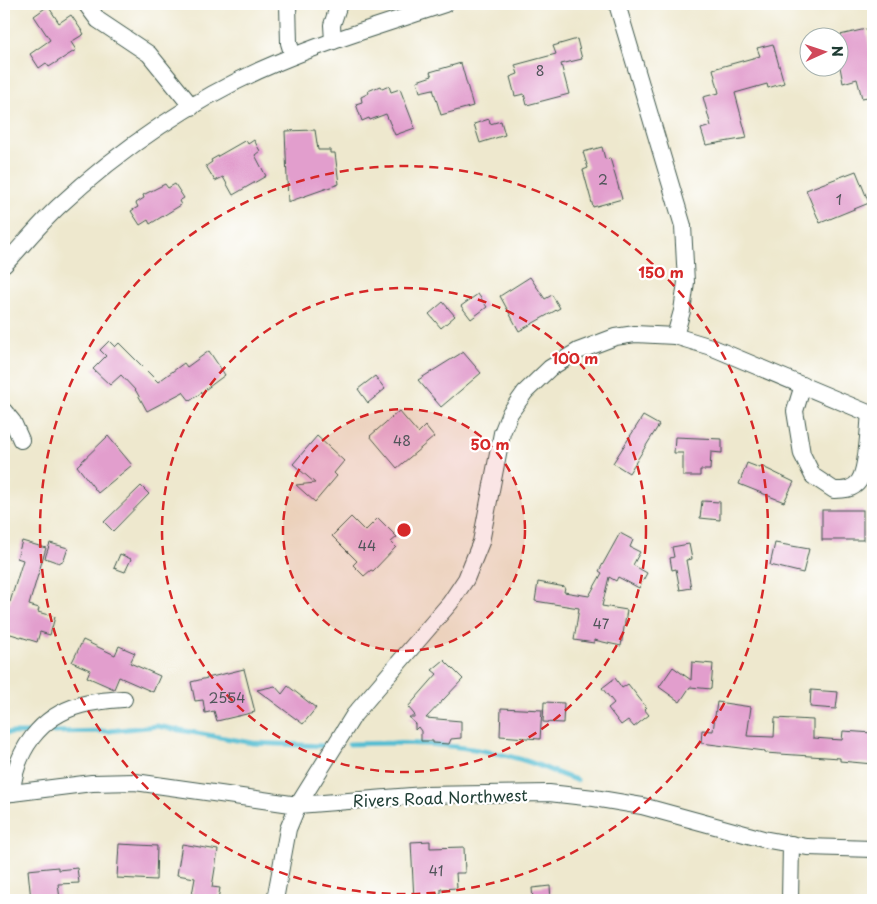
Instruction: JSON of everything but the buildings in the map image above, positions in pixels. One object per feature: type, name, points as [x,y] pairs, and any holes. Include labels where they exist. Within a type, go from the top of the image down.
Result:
[{"type":"street","points":[[86,4],[98,20],[149,54],[192,107]]},
{"type":"street","points":[[288,4],[288,43],[293,56]]},
{"type":"street","points":[[333,41],[332,25],[339,4]]},
{"type":"street","points":[[4,265],[56,208],[97,173],[192,107],[272,64],[333,41],[446,4]]},
{"type":"street","points":[[617,4],[683,226],[686,282],[682,311],[675,336]]},
{"type":"street","points":[[275,900],[288,829],[298,805],[354,716],[450,603],[466,580],[481,542],[502,433],[510,413],[525,392],[550,368],[596,343],[635,334],[675,336],[711,346],[872,414],[859,481],[851,488],[834,490],[813,476],[802,454],[795,411],[803,385]]},
{"type":"street","points":[[4,411],[13,422],[21,440]]},
{"type":"street","points":[[8,794],[23,750],[45,723],[60,712],[82,704],[124,698]]},
{"type":"street","name":"Rivers Road Northwest","points":[[8,794],[92,783],[135,782],[298,805],[424,794],[554,794],[642,806],[763,839],[791,844],[873,850]]},
{"type":"street","points":[[790,900],[791,844]]},
{"type":"waterway","points":[[53,732],[109,731],[157,726],[253,743],[325,746]]},
{"type":"waterway","points":[[4,733],[31,733]]},
{"type":"waterway","points":[[349,744],[391,743],[475,749],[524,760],[577,780]]}]
